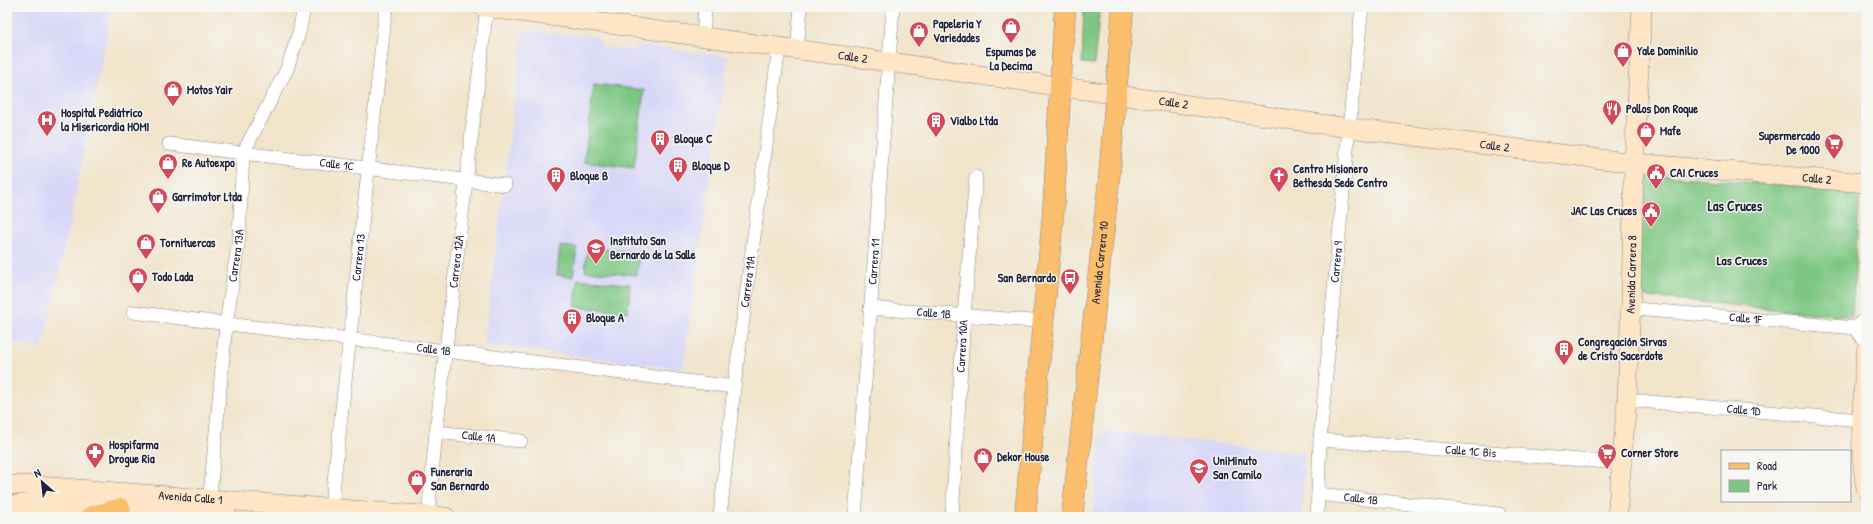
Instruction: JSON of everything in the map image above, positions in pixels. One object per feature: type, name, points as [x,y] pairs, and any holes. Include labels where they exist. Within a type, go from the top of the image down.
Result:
[{"type":"main road","points":[[1024,517],[1054,215],[1065,7]]},
{"type":"main road","name":"Avenida Carrera 10","points":[[1072,517],[1109,180],[1123,7]]},
{"type":"main road","points":[[91,517],[120,509]]},
{"type":"street","name":"Carrera 13A","points":[[209,508],[226,325],[240,238],[243,153],[287,69],[299,33],[304,7]]},
{"type":"street","name":"Carrera 13","points":[[330,513],[386,7]]},
{"type":"street","name":"Calle 2","points":[[483,7],[590,14],[703,37],[1349,128],[1634,163],[1866,183]]},
{"type":"street","name":"Carrera 12A","points":[[437,516],[436,432],[487,7]]},
{"type":"street","points":[[703,37],[705,7]]},
{"type":"street","points":[[798,50],[801,7]]},
{"type":"street","name":"Carrera 11","points":[[855,517],[894,7]]},
{"type":"street","name":"Carrera 9","points":[[1317,517],[1320,440],[1349,128],[1362,7]]},
{"type":"street","name":"Avenida Carrera 8","points":[[1617,517],[1627,400],[1632,309],[1634,163],[1642,7]]},
{"type":"street","name":"Carrera 11A","points":[[720,517],[734,387],[779,47]]},
{"type":"street","name":"Calle 1C","points":[[169,144],[505,185]]},
{"type":"street","name":"Carrera 10A","points":[[952,517],[964,315],[976,177]]},
{"type":"street","name":"Calle 1B","points":[[870,308],[1044,322]]},
{"type":"street","name":"Calle 1F","points":[[1632,309],[1855,328]]},
{"type":"street","name":"Calle 1B","points":[[133,312],[226,325],[734,387]]},
{"type":"street","points":[[1866,320],[1861,322],[1855,328],[1866,342]]},
{"type":"street","points":[[1866,351],[1861,420],[1863,444],[1862,465],[1866,489]]},
{"type":"street","name":"Calle 1D","points":[[1627,400],[1861,420]]},
{"type":"street","name":"Calle 1A","points":[[436,432],[520,441]]},
{"type":"street","name":"Calle 1C Bis","points":[[1320,440],[1622,464]]},
{"type":"street","name":"Avenida Calle 1","points":[[7,485],[25,485],[209,508],[228,517]]},
{"type":"street","name":"Calle 1B","points":[[1318,494],[1499,515]]},
{"type":"street","name":"Avenida Calle 1","points":[[7,506],[36,504],[120,509],[209,508],[437,516]]},
{"type":"shaded area","name":"Hospital Pediátrico la Misericordia HOMI","points":[[7,7],[112,7],[74,204],[42,349],[7,341]]},
{"type":"shaded area","name":"Instituto San Bernardo de la Salle","points":[[523,30],[597,37],[603,47],[633,50],[637,45],[728,57],[683,369],[484,345]]},
{"type":"shaded area","name":"UniMinuto San Camilo","points":[[1101,430],[1305,453],[1302,517],[1092,517]]},
{"type":"green space","points":[[1084,7],[1100,7],[1094,64],[1082,63]]},
{"type":"green space","points":[[594,84],[644,90],[634,168],[584,162]]},
{"type":"green space","points":[[1642,174],[1860,191],[1852,317],[1638,296]]},
{"type":"green space","points":[[560,246],[577,248],[573,277],[557,275]]},
{"type":"green space","points":[[587,248],[639,252],[637,275],[585,271]]},
{"type":"green space","points":[[578,279],[630,284],[628,312],[575,307]]},
{"type":"place","name":"Espumas De La Decima","points":[[1011,44]]},
{"type":"place","name":"Papeleria Y Variedades","points":[[919,48]]},
{"type":"place","name":"Yale Dominilio","points":[[1623,68]]},
{"type":"place","name":"Motos Yair","points":[[173,107]]},
{"type":"place","name":"Pollos Don Roque","points":[[1612,126]]},
{"type":"place","name":"Hospital Pediátrico la Misericordia HOMI","points":[[47,137]]},
{"type":"place","name":"Vialbo Ltda","points":[[936,138]]},
{"type":"place","name":"Mafe","points":[[1646,148]]},
{"type":"place","name":"Bloque C","points":[[660,156]]},
{"type":"place","name":"Supermercado De 1000","points":[[1834,160]]},
{"type":"place","name":"Re Autoexpo","points":[[168,180]]},
{"type":"place","name":"Bloque D","points":[[678,183]]},
{"type":"place","name":"CAI Cruces","points":[[1656,190]]},
{"type":"place","name":"Bloque B","points":[[556,193]]},
{"type":"place","name":"Centro Misionero Bethesda Sede Centro","points":[[1279,193]]},
{"type":"place","name":"Garrimotor Ltda","points":[[158,214]]},
{"type":"place","name":"JAC Las Cruces","points":[[1651,228]]},
{"type":"place","name":"Tornituercas","points":[[146,260]]},
{"type":"place","name":"Instituto San Bernardo de la Salle","points":[[596,265]]},
{"type":"place","name":"Todo Lada","points":[[138,294]]},
{"type":"place","name":"San Bernardo","points":[[1070,295]]},
{"type":"place","name":"Bloque A","points":[[572,335]]},
{"type":"place","name":"Congregación Sirvas de Cristo Sacerdote","points":[[1564,366]]},
{"type":"place","name":"Hospifarma Drogue Ria","points":[[95,469]]},
{"type":"place","name":"Corner Store","points":[[1607,470]]},
{"type":"place","name":"Dekor House","points":[[983,474]]},
{"type":"place","name":"UniMinuto San Camilo","points":[[1199,485]]},
{"type":"place","name":"Funeraria San Bernardo","points":[[417,496]]},
{"type":"district","name":"Las Cruces","points":[[1735,206]]},
{"type":"district","name":"Las Cruces","points":[[1742,260]]}]
